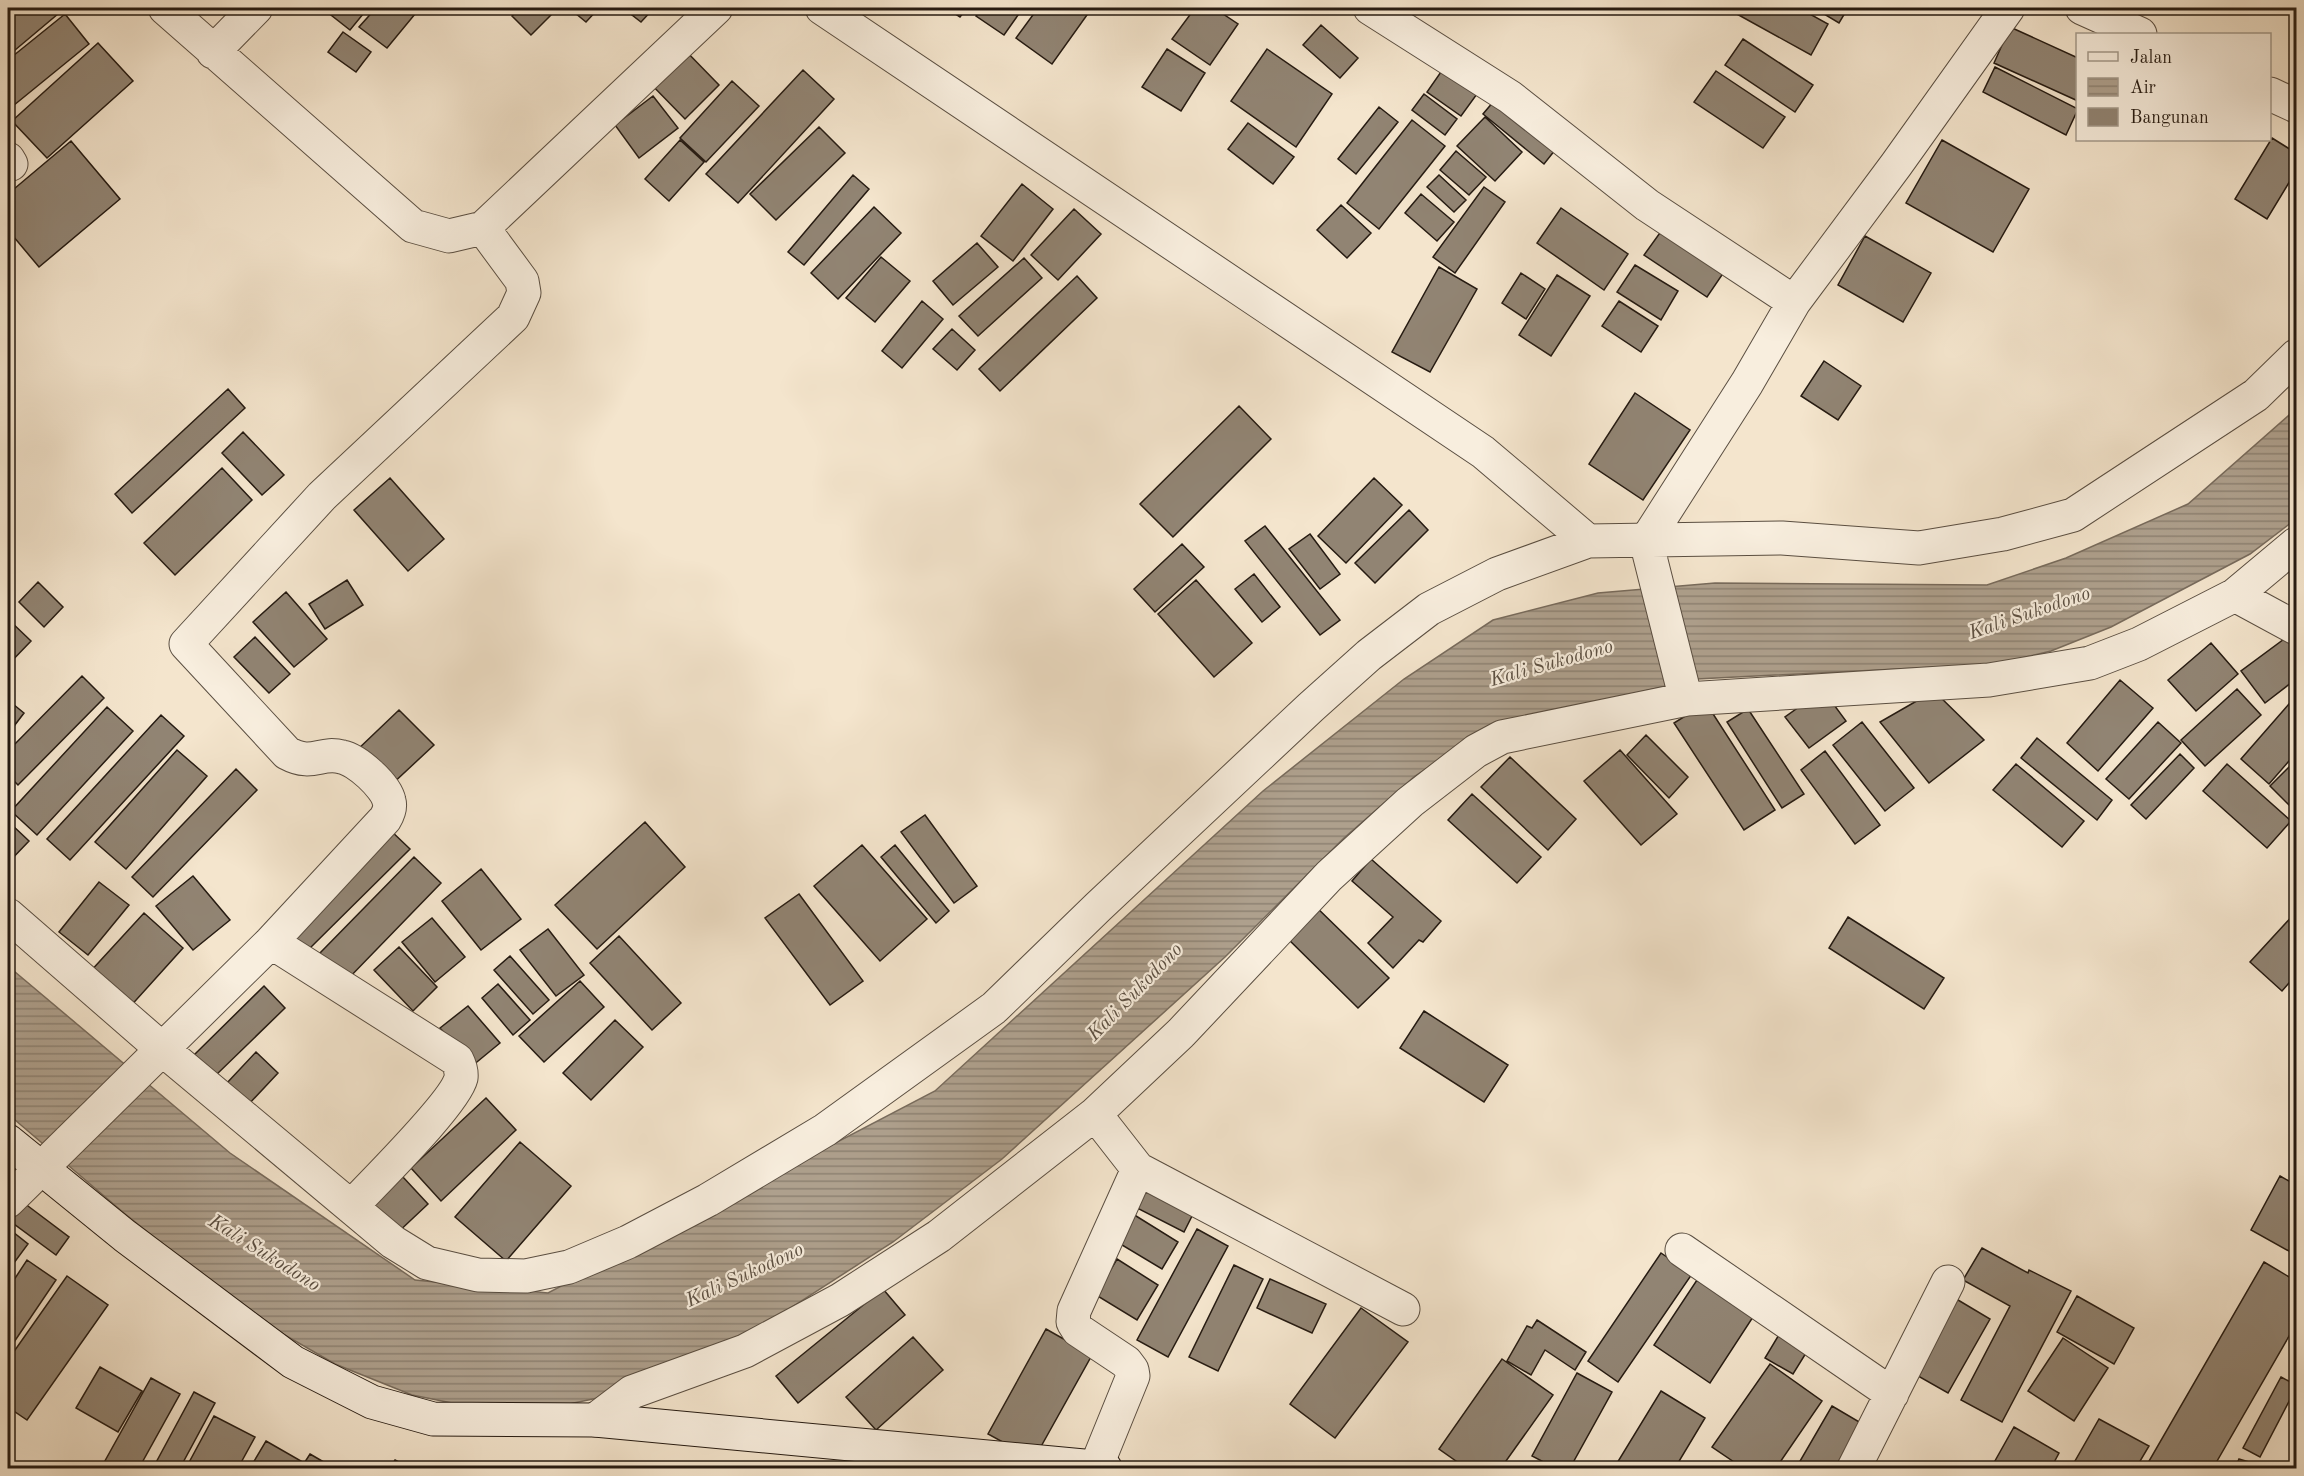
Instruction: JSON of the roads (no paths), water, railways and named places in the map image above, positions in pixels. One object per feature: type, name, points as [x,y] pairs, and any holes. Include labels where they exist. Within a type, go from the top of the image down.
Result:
[{"type":"street","points":[[165,8],[413,226],[449,236],[483,228],[716,8]]},
{"type":"street","points":[[213,52],[256,8]]},
{"type":"street","points":[[822,8],[1483,452],[1588,541]]},
{"type":"street","points":[[1370,8],[1510,97],[1647,204],[1794,302]]},
{"type":"street","points":[[1685,693],[1646,541],[1747,383],[1794,302],[1896,165],[2008,8]]},
{"type":"street","points":[[2082,8],[2138,33]]},
{"type":"street","points":[[2271,94],[2296,106]]},
{"type":"street","points":[[8,1201],[271,942],[385,819],[390,810],[389,801],[378,782],[350,759],[339,756],[299,759],[287,753],[186,644],[322,496],[513,317],[524,293],[522,282],[483,228]]},
{"type":"street","points":[[8,915],[153,1058],[352,1206],[393,1242],[427,1263],[478,1275],[526,1276],[569,1267],[628,1242],[708,1200],[825,1130],[994,1008],[1311,707],[1370,655],[1429,609],[1497,574],[1588,541],[1782,538],[1918,548],[2003,534],[2073,515],[2256,395],[2296,356]]},
{"type":"street","points":[[595,1420],[632,1392],[745,1351],[840,1300],[939,1236],[1095,1114],[1180,1033],[1329,876],[1410,802],[1476,751],[1502,737],[1685,693],[1712,695],[1989,680],[2090,663],[2139,644],[2235,596],[2296,544]]},
{"type":"street","points":[[2235,596],[2296,628]]},
{"type":"street","points":[[271,942],[457,1060],[461,1066],[460,1079],[443,1107],[352,1206]]},
{"type":"street","points":[[1095,1114],[1138,1169],[1403,1309]]},
{"type":"street","points":[[8,1141],[49,1162],[125,1236],[293,1362],[372,1402],[433,1419],[595,1420],[1100,1468],[1132,1376],[1132,1370],[1126,1362],[1077,1330],[1073,1322],[1074,1311],[1138,1169]]},
{"type":"street","points":[[1682,1250],[1892,1394]]},
{"type":"street","points":[[1854,1468],[1948,1282]]},
{"type":"water","name":"Kali Sukodono","points":[[2296,409],[2296,519],[2250,554],[2111,627],[2051,651],[1996,664],[1697,679],[1544,714],[1476,737],[1415,776],[1344,838],[1225,957],[1002,1159],[893,1242],[750,1334],[612,1395],[550,1408],[482,1409],[412,1395],[335,1364],[252,1316],[124,1213],[8,1114],[8,966],[230,1153],[415,1280],[548,1293],[935,1091],[1263,791],[1404,679],[1493,620],[1598,593],[1715,583],[1987,585],[2066,558],[2188,504]]}]
